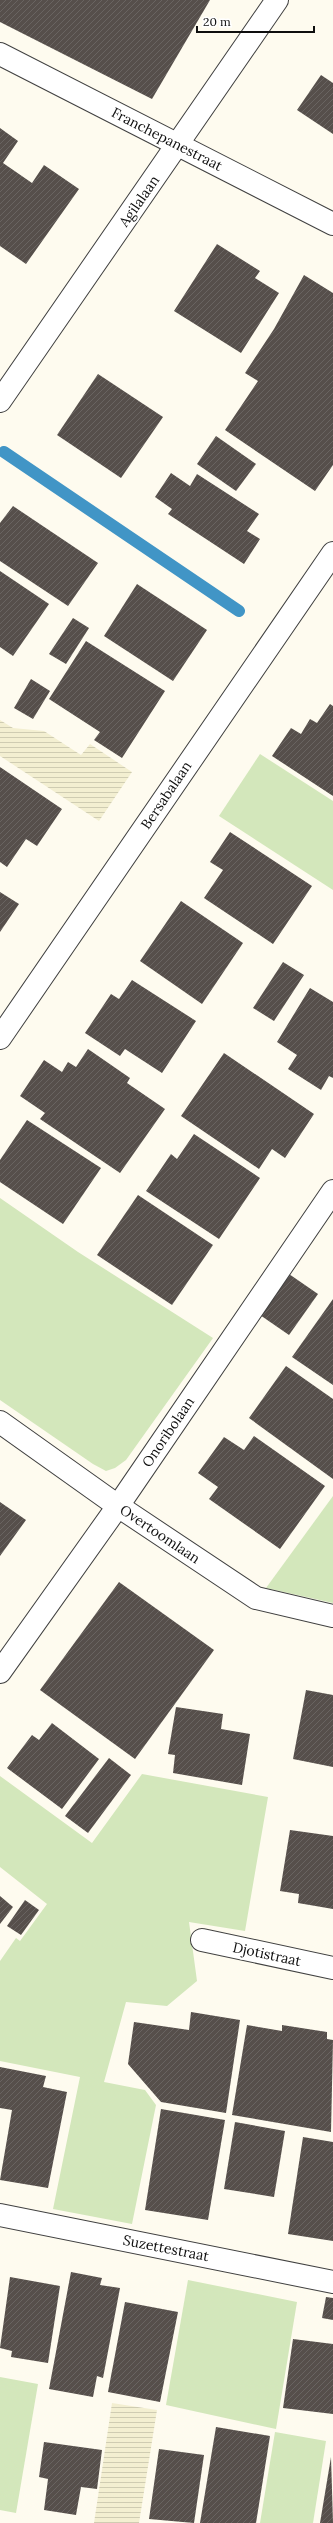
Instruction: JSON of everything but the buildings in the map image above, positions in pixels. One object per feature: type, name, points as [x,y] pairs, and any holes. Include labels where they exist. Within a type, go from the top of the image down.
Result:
[{"type":"street","name":"Agilalaan","points":[[0,401],[179,145],[277,0]]},
{"type":"street","name":"Franchepanestraat","points":[[0,54],[333,224]]},
{"type":"street","name":"Bersabalaan","points":[[0,1038],[333,552]]},
{"type":"street","name":"Onoribolaan","points":[[0,1672],[118,1506],[333,1191]]},
{"type":"street","name":"Overtoomlaan","points":[[0,1422],[118,1506],[256,1598],[333,1616]]},
{"type":"street","name":"Djotistraat","points":[[202,1940],[333,1968]]},
{"type":"street","name":"Suzettestraat","points":[[0,2215],[333,2282]]},
{"type":"shaded area","points":[[0,720],[13,728],[44,731],[81,755],[90,744],[132,772],[99,821],[0,756]]},
{"type":"shaded area","points":[[112,2403],[157,2410],[139,2523],[94,2523]]},
{"type":"green space","points":[[260,754],[333,801],[333,890],[219,816]]},
{"type":"green space","points":[[0,1198],[78,1252],[213,1338],[126,1460],[115,1468],[106,1471],[93,1464],[0,1400]]},
{"type":"green space","points":[[333,1496],[333,1603],[266,1588]]},
{"type":"green space","points":[[142,1774],[268,1797],[245,1931],[189,1922],[197,1981],[167,2006],[126,2002],[104,2082],[145,2090],[156,2105],[132,2224],[53,2209],[80,2077],[0,2061],[0,1961],[16,1938],[20,1941],[47,1904],[0,1867],[0,1776],[92,1843]]},
{"type":"green space","points":[[188,2280],[297,2302],[276,2429],[166,2405]]},
{"type":"green space","points":[[0,2377],[38,2384],[16,2513],[0,2510]]},
{"type":"green space","points":[[275,2432],[326,2441],[313,2523],[260,2523]]},
{"type":"waterway","points":[[4,452],[239,611]]}]
